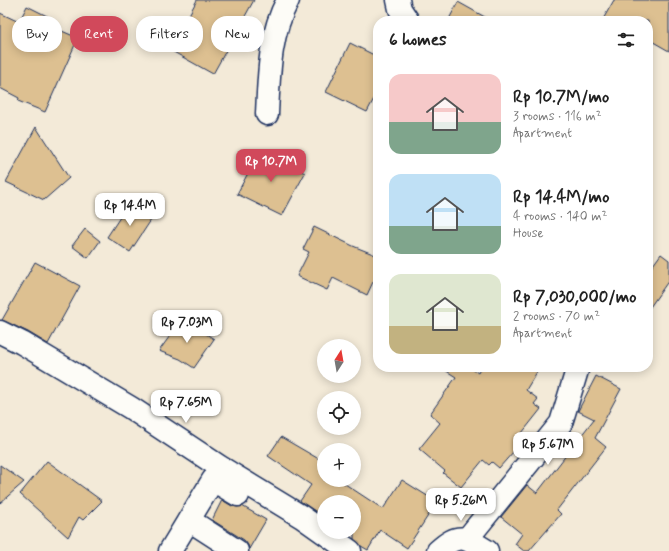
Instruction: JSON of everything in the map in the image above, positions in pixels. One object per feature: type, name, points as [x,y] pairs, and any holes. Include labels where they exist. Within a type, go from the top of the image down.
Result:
[{"type":"street","points":[[267,114],[270,64],[274,34],[288,0]]},
{"type":"street","points":[[398,0],[400,9],[405,16]]},
{"type":"street","points":[[0,332],[22,343],[131,408],[220,467],[302,517],[350,551]]},
{"type":"street","points":[[466,539],[561,423],[576,372]]},
{"type":"street","points":[[170,551],[213,480],[328,551]]},
{"type":"street","points":[[188,520],[237,551]]},
{"type":"street","points":[[438,551],[449,541],[457,539],[466,539],[487,551]]},
{"type":"building","points":[[197,0],[254,0],[245,16],[211,16],[211,52],[225,52],[213,74],[174,52],[203,52],[203,16],[188,16]]},
{"type":"building","points":[[614,0],[669,0],[669,51],[653,42],[653,16],[605,16]]},
{"type":"building","points":[[458,2],[483,16],[451,16]]},
{"type":"building","points":[[27,6],[47,16],[22,16]]},
{"type":"building","points":[[0,13],[12,19],[12,52],[62,52],[62,31],[70,35],[70,52],[72,52],[45,112],[18,101],[19,98],[0,88]]},
{"type":"building","points":[[350,43],[373,54],[373,101],[367,112],[326,92]]},
{"type":"building","points":[[36,127],[69,178],[44,200],[6,182]]},
{"type":"building","points":[[260,150],[305,173],[282,216],[237,194]]},
{"type":"building","points":[[130,202],[153,217],[130,252],[107,237]]},
{"type":"building","points":[[314,227],[373,254],[373,282],[367,295],[333,278],[327,290],[297,276],[309,252],[303,249]]},
{"type":"building","points":[[85,229],[100,241],[88,258],[72,246]]},
{"type":"building","points":[[661,254],[669,260],[669,280],[653,303],[653,265]]},
{"type":"building","points":[[35,262],[80,286],[48,344],[28,332],[2,320]]},
{"type":"building","points":[[180,322],[200,330],[214,339],[194,368],[180,359],[159,351]]},
{"type":"building","points":[[448,372],[537,372],[526,390],[538,399],[534,404],[541,409],[518,438],[522,442],[499,468],[492,462],[489,465],[483,460],[461,487],[443,473],[445,471],[419,449],[440,423],[430,414],[456,377]]},
{"type":"building","points":[[596,376],[621,389],[595,438],[606,447],[557,510],[561,514],[529,551],[524,551],[515,544],[522,534],[501,517],[527,485],[537,493],[594,419],[578,411]]},
{"type":"building","points":[[281,437],[317,458],[317,487],[350,487],[383,509],[402,480],[437,502],[407,548],[380,530],[368,550],[354,539],[361,539],[361,495],[317,495],[317,512],[300,501],[311,485],[268,456]]},
{"type":"building","points":[[47,461],[102,501],[83,520],[79,517],[68,537],[20,494]]},
{"type":"building","points":[[0,465],[24,482],[0,503]]},
{"type":"building","points":[[222,500],[232,506],[242,506],[266,520],[249,549],[244,540],[212,520]]}]
